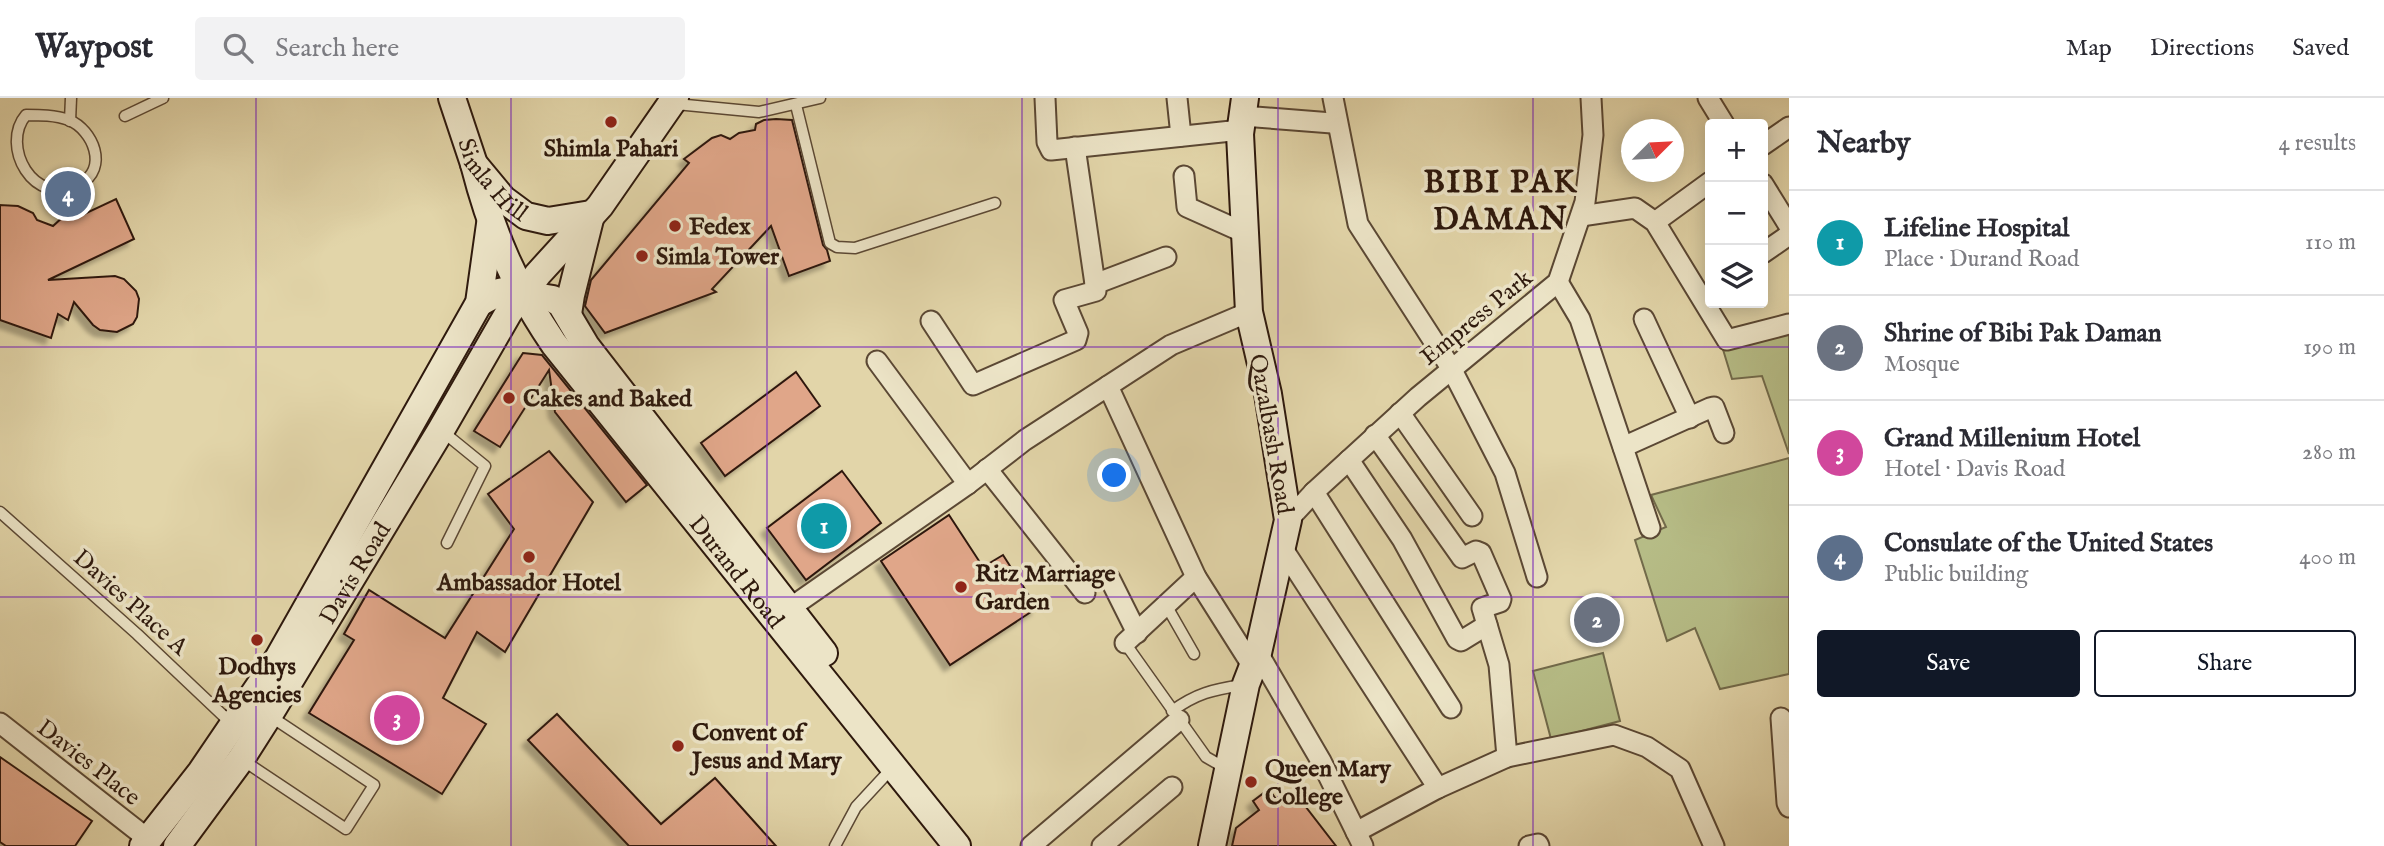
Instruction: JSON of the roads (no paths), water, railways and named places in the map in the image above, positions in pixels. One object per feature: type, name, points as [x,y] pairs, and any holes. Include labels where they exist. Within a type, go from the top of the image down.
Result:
[{"type":"main road","name":"Simla Hill","points":[[452,98],[474,164],[503,199],[526,216],[548,221],[592,214]]},
{"type":"main road","points":[[568,314],[570,295],[592,214],[674,101]]},
{"type":"main road","name":"Qazalbash Road","points":[[1212,846],[1288,520],[1269,394],[1249,312],[1243,115]]},
{"type":"main road","name":"Durand Road","points":[[474,164],[490,223],[505,259],[536,317],[570,367],[957,846]]},
{"type":"main road","name":"Davis Road","points":[[177,846],[241,759],[269,715],[509,312],[592,214]]},
{"type":"main road","name":"Davis Road","points":[[146,843],[201,772],[279,657],[479,303],[490,223]]},
{"type":"main road","points":[[479,303],[499,292],[523,293]]},
{"type":"main road","name":"Durand Road","points":[[523,293],[553,299],[561,304],[586,346],[977,846]]},
{"type":"street","points":[[1045,98],[1047,142],[1051,150],[1181,136],[1243,115],[1332,123]]},
{"type":"street","points":[[1177,98],[1181,136]]},
{"type":"street","points":[[1333,98],[1358,224],[1451,368],[1505,473],[1537,578]]},
{"type":"street","name":"Empress Park","points":[[1288,520],[1375,435],[1451,368],[1558,282],[1581,216],[1590,169],[1593,135],[1591,98]]},
{"type":"street","points":[[1708,98],[1721,119]]},
{"type":"street","points":[[1768,142],[1789,127]]},
{"type":"street","points":[[931,321],[973,385],[1076,340],[1077,333],[1064,300],[1093,293],[1096,284],[1074,148]]},
{"type":"street","points":[[1184,176],[1187,208],[1245,233]]},
{"type":"street","points":[[1654,222],[1705,186]]},
{"type":"street","points":[[1768,192],[1789,226]]},
{"type":"street","points":[[1581,216],[1635,208],[1654,222],[1705,292]]},
{"type":"street","points":[[1768,250],[1789,235]]},
{"type":"street","points":[[1096,284],[1166,257]]},
{"type":"street","points":[[1558,282],[1580,319],[1650,528]]},
{"type":"street","points":[[1712,308],[1727,340],[1789,324]]},
{"type":"street","points":[[790,608],[968,484],[1025,440],[1171,345],[1249,312]]},
{"type":"street","points":[[1644,319],[1690,418]]},
{"type":"street","points":[[877,361],[968,484]]},
{"type":"street","points":[[1108,386],[1196,577],[1252,668],[1321,761],[1359,839],[1438,788],[1507,757],[1614,735],[1647,747],[1683,772],[1714,846]]},
{"type":"street","points":[[1623,447],[1714,407],[1724,433]]},
{"type":"street","points":[[1400,413],[1472,516]]},
{"type":"street","points":[[1375,435],[1462,558],[1476,551],[1481,553],[1501,601],[1482,608],[1499,665],[1507,757]]},
{"type":"street","points":[[1349,460],[1402,539],[1457,639],[1461,641],[1487,625]]},
{"type":"street","points":[[987,469],[1085,593]]},
{"type":"street","points":[[1314,492],[1451,709]]},
{"type":"street","points":[[1283,549],[1438,788]]},
{"type":"street","points":[[1110,579],[1131,638],[1196,577]]},
{"type":"street","points":[[1031,846],[1175,715]]},
{"type":"street","points":[[1781,718],[1789,807]]},
{"type":"street","name":"Davies Place","points":[[0,723],[146,843]]},
{"type":"street","points":[[1102,846],[1172,787]]},
{"type":"street","points":[[1529,846],[1539,846]]},
{"type":"lane","points":[[70,121],[71,98]]},
{"type":"lane","points":[[125,117],[163,98]]},
{"type":"lane","points":[[674,101],[759,112],[820,98]]},
{"type":"lane","points":[[796,105],[830,243],[837,247],[855,248],[995,204]]},
{"type":"lane","points":[[6,128],[14,120],[26,115],[43,115],[70,121],[89,136],[94,146],[95,164],[88,177],[80,184],[53,189],[14,176]]},
{"type":"lane","points":[[441,430],[485,466],[447,543]]},
{"type":"lane","name":"Davies Place A","points":[[0,512],[233,724]]},
{"type":"lane","points":[[1166,605],[1194,654]]},
{"type":"lane","points":[[1131,638],[1175,715],[1206,757],[1228,770]]},
{"type":"lane","points":[[1175,715],[1192,697],[1213,690],[1252,668]]},
{"type":"lane","points":[[241,759],[346,829],[374,785],[269,715]]},
{"type":"lane","points":[[835,846],[856,807],[893,766]]},
{"type":"place","name":"Shimla Pahari","points":[[611,122]]},
{"type":"place","name":"Consulate of the United States","points":[[68,194]]},
{"type":"place","name":"Fedex","points":[[675,226]]},
{"type":"place","name":"Simla Tower","points":[[642,256]]},
{"type":"place","name":"Cakes and Baked","points":[[509,398]]},
{"type":"place","name":"Lifeline Hospital","points":[[824,526]]},
{"type":"place","name":"Ambassador Hotel","points":[[529,557]]},
{"type":"place","name":"Ritz Marriage Garden","points":[[961,587]]},
{"type":"place","name":"Shrine of Bibi Pak Daman","points":[[1597,620]]},
{"type":"place","name":"Dodhys Agencies","points":[[257,640]]},
{"type":"place","name":"Grand Millenium Hotel","points":[[397,718]]},
{"type":"place","name":"Convent of Jesus and Mary","points":[[678,746]]},
{"type":"place","name":"Queen Mary College","points":[[1251,782]]},
{"type":"district","name":"BIBI PAK DAMAN","points":[[1501,200]]}]
